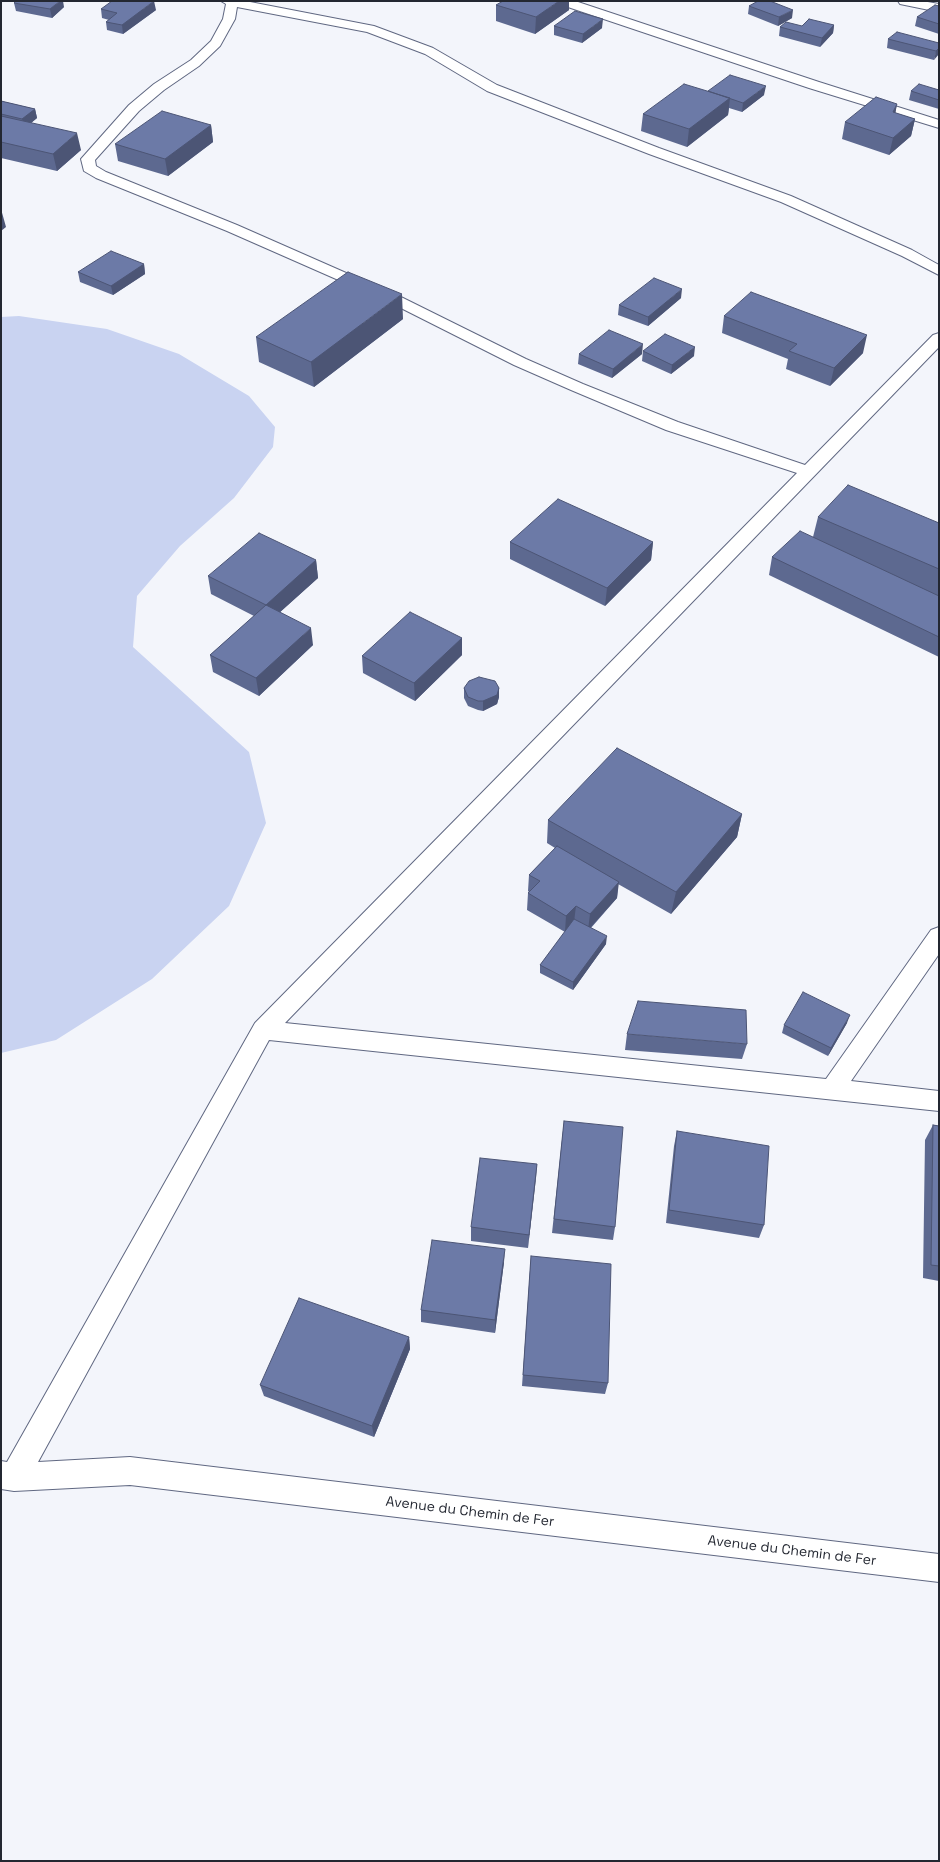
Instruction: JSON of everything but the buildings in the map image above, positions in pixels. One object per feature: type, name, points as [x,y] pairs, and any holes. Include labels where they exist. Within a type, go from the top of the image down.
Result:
[{"type":"street","points":[[563,1],[614,19],[939,124]]},
{"type":"street","points":[[904,1],[939,8]]},
{"type":"street","points":[[807,471],[672,426],[577,387],[520,362],[398,301],[232,228],[100,175],[89,168],[88,159],[134,108],[159,87],[195,63],[216,43],[229,19],[230,2],[370,29],[429,51],[492,88],[654,151],[786,199],[907,253],[939,272]]},
{"type":"street","points":[[8,1476],[263,1030],[807,471],[939,338]]},
{"type":"street","points":[[832,1090],[939,936]]},
{"type":"street","points":[[263,1030],[939,1101]]},
{"type":"street","name":"Avenue du Chemin de Fer","points":[[8,1476],[130,1471],[939,1568]]},
{"type":"shaded area","points":[[19,316],[107,329],[179,354],[249,396],[275,427],[273,447],[234,498],[180,546],[137,596],[133,647],[249,752],[266,823],[229,906],[152,979],[56,1040],[1,1053],[1,317]]}]
